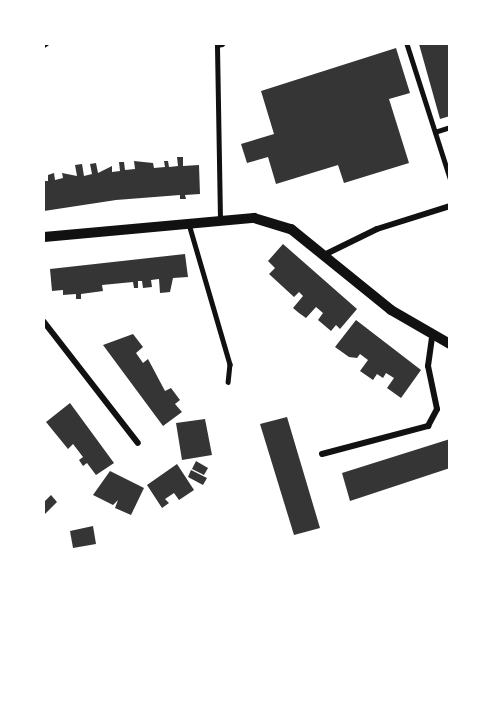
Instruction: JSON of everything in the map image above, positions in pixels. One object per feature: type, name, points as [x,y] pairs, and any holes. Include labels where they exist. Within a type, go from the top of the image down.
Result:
[{"type":"street","points":[[324,255],[377,229],[450,206]]},
{"type":"street","points":[[44,237],[220,219],[254,218],[291,229],[391,310],[432,337],[450,344]]},
{"type":"street","points":[[44,322],[138,443]]},
{"type":"street","points":[[322,454],[428,426],[437,409],[428,366],[432,337]]},
{"type":"lane","points":[[220,219],[217,45],[222,44]]},
{"type":"lane","points":[[407,44],[450,178]]},
{"type":"lane","points":[[435,132],[450,127]]},
{"type":"lane","points":[[188,222],[230,364],[228,382]]},
{"type":"building","points":[[419,44],[450,44],[450,116],[440,119]]},
{"type":"building","points":[[396,48],[410,93],[389,99],[409,163],[344,183],[338,165],[276,184],[268,157],[247,163],[241,144],[274,134],[261,91]]},
{"type":"building","points":[[177,157],[183,157],[183,166],[199,165],[200,194],[185,195],[186,199],[180,199],[180,195],[116,200],[44,211],[44,181],[48,181],[48,175],[54,173],[55,180],[63,178],[62,173],[77,176],[75,165],[82,164],[84,176],[92,174],[90,164],[96,163],[98,173],[112,166],[112,172],[120,171],[119,162],[124,162],[125,170],[135,169],[134,161],[153,163],[154,168],[165,167],[164,161],[168,161],[169,167],[178,166]]},
{"type":"building","points":[[283,244],[357,309],[340,329],[336,325],[331,331],[318,320],[323,313],[316,307],[306,318],[299,313],[293,308],[303,296],[299,292],[294,297],[269,274],[275,268],[268,261]]},
{"type":"building","points":[[185,254],[188,277],[173,278],[170,292],[160,293],[159,279],[151,280],[152,287],[143,288],[142,281],[138,281],[138,288],[134,288],[133,282],[102,285],[103,291],[81,294],[81,299],[76,299],[76,294],[63,295],[63,290],[52,291],[50,269]]},
{"type":"building","points":[[356,320],[421,370],[401,398],[387,388],[394,378],[386,373],[383,378],[377,374],[373,380],[360,371],[368,360],[360,354],[357,358],[349,357],[335,347]]},
{"type":"building","points":[[133,334],[143,347],[136,353],[143,363],[148,359],[165,391],[171,388],[180,400],[175,404],[182,412],[163,426],[103,345]]},
{"type":"building","points":[[70,403],[114,463],[96,475],[87,463],[83,466],[79,460],[83,457],[73,444],[68,449],[46,422]]},
{"type":"building","points":[[287,417],[320,528],[294,535],[260,424]]},
{"type":"building","points":[[205,419],[212,455],[182,460],[176,423]]},
{"type":"building","points":[[450,439],[450,468],[350,501],[342,473]]},
{"type":"building","points":[[196,461],[208,468],[204,475],[192,469]]},
{"type":"building","points":[[177,464],[194,490],[179,500],[174,493],[165,499],[169,503],[162,508],[147,485]]},
{"type":"building","points":[[191,470],[207,478],[203,485],[188,477]]},
{"type":"building","points":[[110,471],[144,488],[131,515],[115,508],[118,500],[113,505],[93,495]]},
{"type":"building","points":[[51,495],[57,502],[44,515],[44,502]]},
{"type":"building","points":[[93,526],[96,544],[73,548],[70,531]]}]
